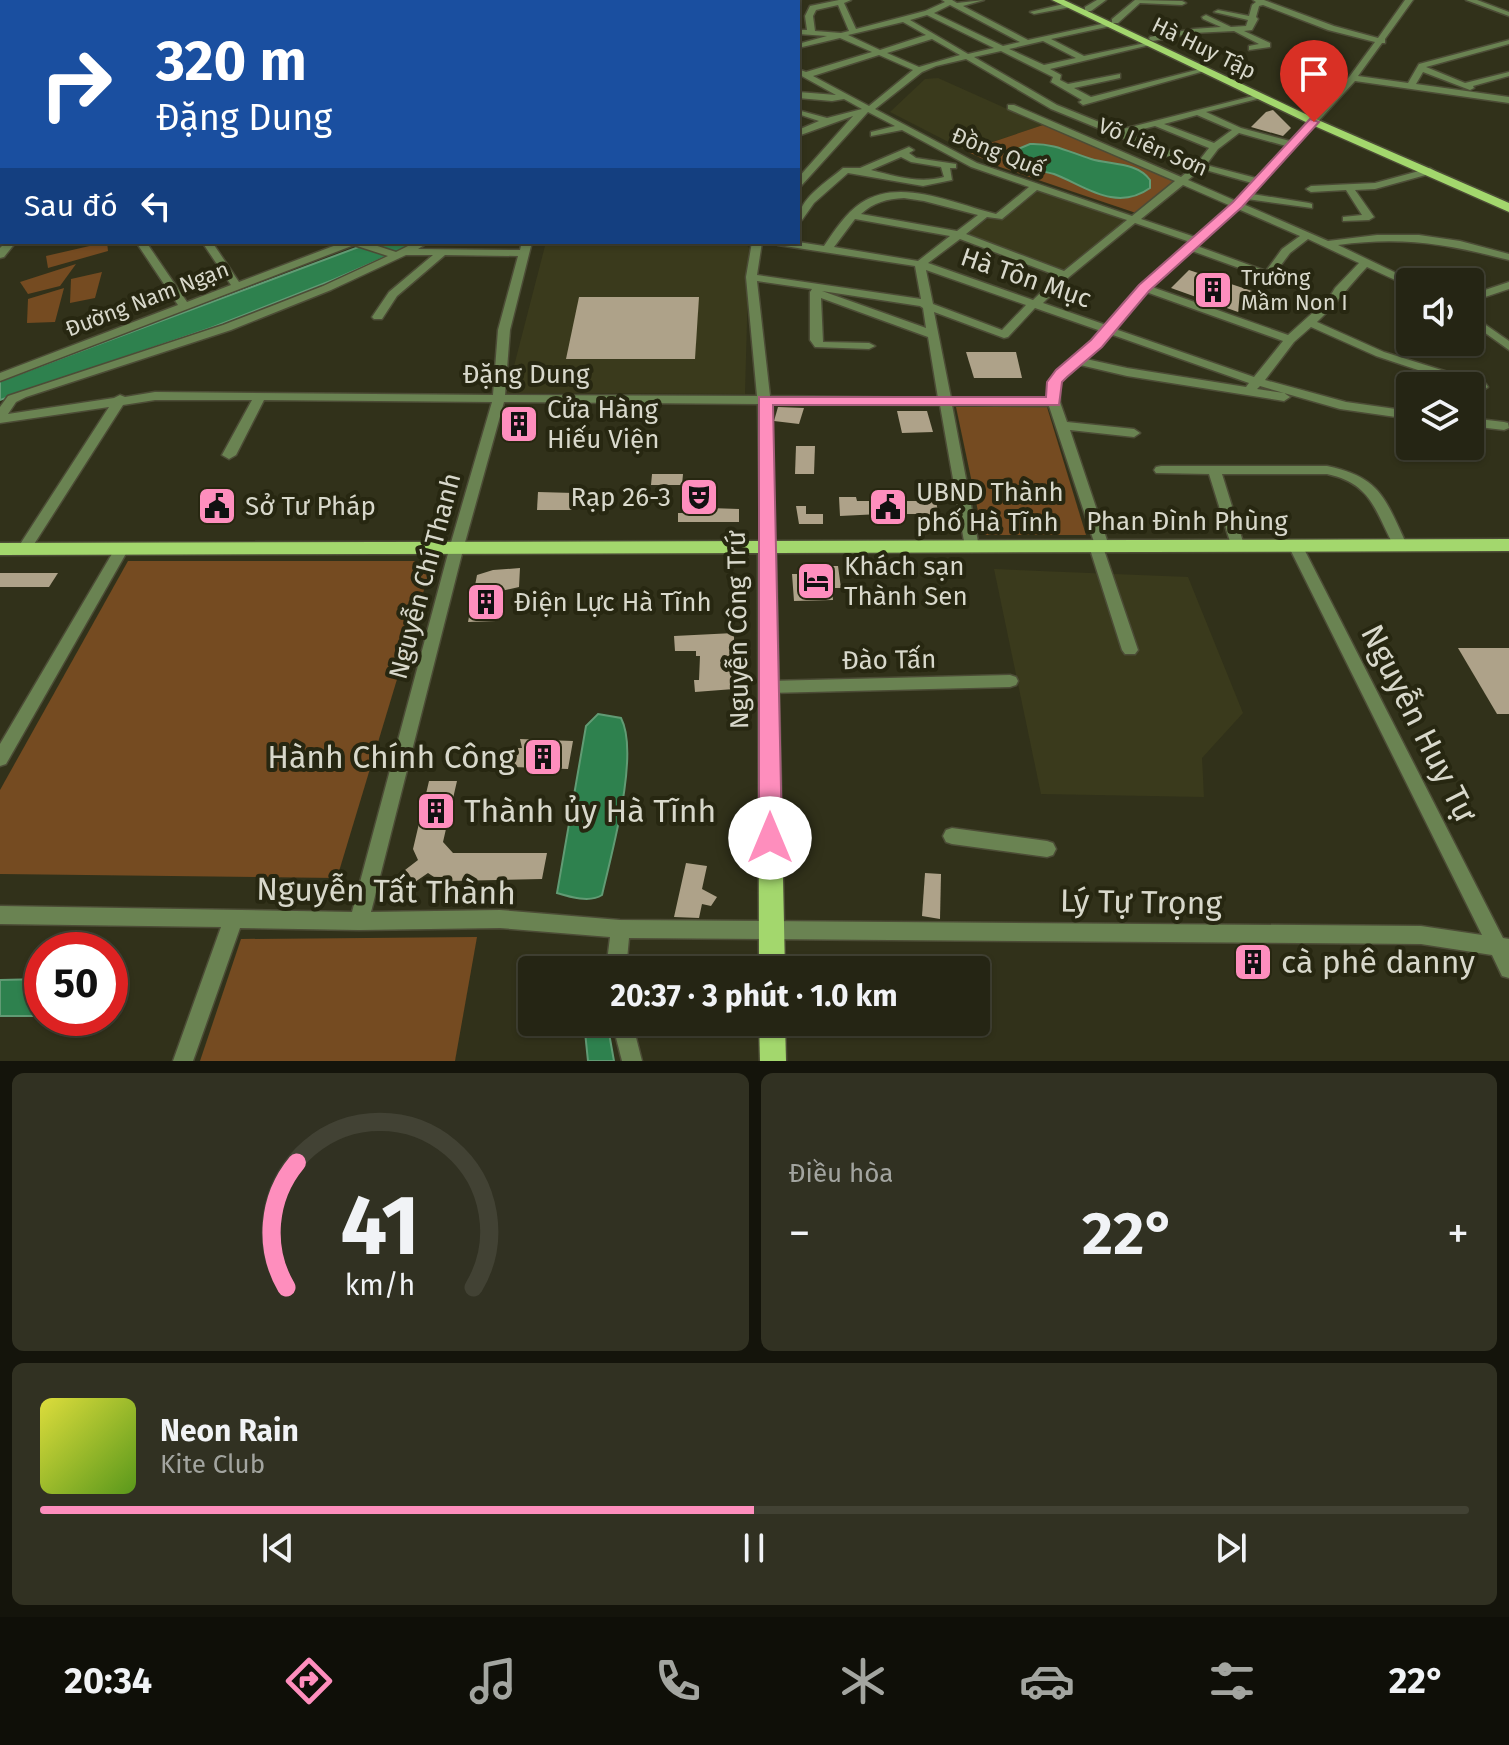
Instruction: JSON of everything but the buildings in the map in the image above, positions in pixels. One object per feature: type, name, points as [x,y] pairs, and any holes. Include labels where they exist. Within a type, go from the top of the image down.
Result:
[{"type":"main road","name":"Hà Huy Tập","points":[[1065,2],[1088,9],[1112,23]]},
{"type":"main road","name":"Hà Huy Tập","points":[[1065,2],[1509,208]]},
{"type":"main road","name":"Hà Huy Tập","points":[[1151,42],[1258,96],[1509,200]]},
{"type":"main road","name":"Phan Đình Phùng","points":[[0,549],[1509,545]]},
{"type":"main road","name":"Nguyễn Công Trứ","points":[[767,546],[772,956]]},
{"type":"main road","points":[[772,1036],[773,1061]]},
{"type":"street","points":[[800,45],[928,13],[951,2],[980,0]]},
{"type":"street","points":[[1088,9],[1102,0]]},
{"type":"street","points":[[1130,650],[1054,402],[1054,382],[1096,344],[1144,288],[1240,200],[1353,78],[1408,1],[1393,0]]},
{"type":"street","points":[[1470,0],[1509,14]]},
{"type":"street","points":[[1484,5],[1507,0]]},
{"type":"street","points":[[811,31],[809,16],[813,8],[844,1],[853,32]]},
{"type":"street","points":[[800,182],[866,111],[919,70],[964,56],[1112,23],[1138,1],[1182,3]]},
{"type":"street","points":[[1207,24],[1234,30],[1249,28],[1258,1],[1331,28],[1382,41]]},
{"type":"street","points":[[951,2],[1026,42]]},
{"type":"street","points":[[1034,12],[1065,2]]},
{"type":"street","points":[[1218,12],[1254,19]]},
{"type":"street","points":[[928,13],[1043,68],[1058,77],[1053,79],[1089,100]]},
{"type":"street","points":[[904,19],[1062,110],[1200,166],[1257,181]]},
{"type":"street","points":[[1043,68],[1151,42],[1207,24],[1234,30],[1267,45],[1252,48]]},
{"type":"street","points":[[800,32],[841,35],[919,70]]},
{"type":"street","points":[[802,73],[932,36]]},
{"type":"street","points":[[1043,38],[1083,59]]},
{"type":"street","points":[[1411,86],[1421,68],[1509,42]]},
{"type":"street","points":[[1421,68],[1492,98]]},
{"type":"street","points":[[1102,69],[1138,86]]},
{"type":"street","points":[[1037,118],[1089,100],[1204,70]]},
{"type":"street","name":"Đồng Quế","points":[[802,73],[866,111],[904,127],[928,143],[974,165],[1132,219],[1268,275],[1286,251],[1307,235]]},
{"type":"street","points":[[1464,86],[1509,74]]},
{"type":"street","points":[[1067,87],[1117,76]]},
{"type":"street","points":[[1353,78],[1509,100]]},
{"type":"street","points":[[800,95],[845,96]]},
{"type":"street","points":[[1091,142],[1258,96]]},
{"type":"street","name":"Võ Liên Sơn","points":[[1011,107],[1178,180],[1240,200],[1396,276]]},
{"type":"street","points":[[800,132],[866,111]]},
{"type":"street","points":[[1198,112],[1238,130],[1290,144]]},
{"type":"street","points":[[804,113],[827,121]]},
{"type":"street","points":[[1155,123],[1215,147]]},
{"type":"street","points":[[874,134],[904,127]]},
{"type":"street","points":[[751,277],[925,304],[1004,335],[1065,275],[1178,180],[1200,166],[1215,147],[1238,130]]},
{"type":"street","points":[[862,171],[928,143]]},
{"type":"street","points":[[836,144],[849,153]]},
{"type":"street","points":[[901,153],[914,160],[945,166],[974,165]]},
{"type":"street","points":[[800,214],[846,170],[895,180],[933,183],[949,178],[945,166]]},
{"type":"street","points":[[1311,189],[1395,182],[1430,171]]},
{"type":"street","points":[[828,248],[852,215],[864,204],[882,196],[923,196],[998,217],[1035,187]]},
{"type":"street","points":[[1347,219],[1369,217],[1349,188]]},
{"type":"street","points":[[1240,200],[1309,206]]},
{"type":"street","points":[[852,215],[957,234],[1065,275]]},
{"type":"street","points":[[972,547],[920,264],[984,215]]},
{"type":"street","points":[[1327,244],[1415,235],[1450,240],[1509,257]]},
{"type":"street","points":[[142,244],[184,306]]},
{"type":"street","points":[[208,244],[237,286]]},
{"type":"street","name":"Đường Nam Ngạn","points":[[0,377],[350,244]]},
{"type":"street","points":[[362,244],[399,254],[525,248]]},
{"type":"street","points":[[0,418],[12,399],[22,394],[217,330],[420,244]]},
{"type":"street","name":"Nguyễn Công Trứ","points":[[757,244],[751,277],[764,400],[767,546]]},
{"type":"street","name":"Hà Tôn Mục","points":[[797,244],[920,264],[1107,329],[1252,386]]},
{"type":"street","name":"Nguyễn Chí Thanh","points":[[359,921],[499,398],[504,330],[525,248]]},
{"type":"street","points":[[378,317],[393,294],[441,254]]},
{"type":"street","points":[[1252,386],[1290,340],[1310,323],[1366,262]]},
{"type":"street","points":[[788,282],[931,334]]},
{"type":"street","points":[[1484,294],[1509,285]]},
{"type":"street","points":[[1144,288],[1290,340]]},
{"type":"street","points":[[816,293],[816,340],[819,345],[869,346]]},
{"type":"street","points":[[1310,323],[1380,354],[1436,372]]},
{"type":"street","points":[[1484,328],[1509,347]]},
{"type":"street","points":[[1076,360],[1127,372],[1252,386],[1396,413]]},
{"type":"street","name":"Đặng Dung","points":[[0,418],[155,396],[1054,402]]},
{"type":"street","points":[[229,455],[260,396]]},
{"type":"street","points":[[24,549],[120,399]]},
{"type":"street","points":[[1484,424],[1504,426]]},
{"type":"street","points":[[1062,425],[1134,433]]},
{"type":"street","points":[[1161,470],[1327,470],[1354,476],[1371,490],[1400,545]]},
{"type":"street","points":[[1214,470],[1237,545]]},
{"type":"street","name":"Nguyễn Huy Tự","points":[[1296,547],[1503,946],[1509,969]]},
{"type":"street","points":[[0,759],[121,550]]},
{"type":"street","name":"Đào Tấn","points":[[769,687],[1010,681]]},
{"type":"street","points":[[952,836],[1047,849]]},
{"type":"street","name":"Nguyễn Tất Thành","points":[[0,915],[233,920],[500,919],[620,929],[771,928]]},
{"type":"street","points":[[183,1061],[233,920]]},
{"type":"street","name":"Lý Tự Trọng","points":[[771,928],[1421,935],[1503,946]]},
{"type":"street","points":[[617,956],[620,929]]},
{"type":"street","points":[[626,1036],[632,1061]]},
{"type":"shaded area","points":[[938,78],[1043,125],[966,151],[890,112],[925,79]]},
{"type":"shaded area","points":[[1043,125],[1179,181],[1136,213],[1000,167],[966,151]]},
{"type":"shaded area","points":[[1030,144],[1054,146],[1091,159],[1131,167],[1145,174],[1150,180],[1150,188],[1137,195],[1112,197],[1013,162],[1011,152]]},
{"type":"shaded area","points":[[1042,188],[1135,219],[1073,273],[966,235],[989,218],[1000,219]]},
{"type":"shaded area","points":[[107,244],[108,251],[48,268],[46,256]]},
{"type":"shaded area","points":[[367,244],[415,244],[211,328],[0,400],[0,381]]},
{"type":"shaded area","points":[[545,244],[746,244],[749,248],[745,394],[507,393]]},
{"type":"shaded area","points":[[76,264],[60,286],[28,294],[20,282]]},
{"type":"shaded area","points":[[102,272],[95,298],[70,303],[71,279]]},
{"type":"shaded area","points":[[64,288],[55,322],[27,323],[28,299]]},
{"type":"shaded area","points":[[956,407],[1047,407],[1086,535],[983,535]]},
{"type":"shaded area","points":[[128,561],[414,561],[430,570],[337,878],[0,874],[0,790]]},
{"type":"shaded area","points":[[994,569],[1188,577],[1243,713],[1202,758],[1204,797],[1041,794]]},
{"type":"shaded area","points":[[598,714],[621,718],[627,755],[622,805],[602,895],[592,899],[557,893],[586,726]]},
{"type":"shaded area","points":[[477,937],[455,1061],[200,1061],[241,939]]},
{"type":"shaded area","points":[[24,979],[24,1016],[0,1016],[0,980]]},
{"type":"shaded area","points":[[585,1036],[610,1036],[614,1061],[588,1061]]},
{"type":"place","name":"Trường Mầm Non I","points":[[1213,290]]},
{"type":"place","name":"Cửa Hàng Hiếu Viện","points":[[519,424]]},
{"type":"place","name":"Rạp 26-3","points":[[699,497]]},
{"type":"place","name":"Sở Tư Pháp","points":[[217,506]]},
{"type":"place","name":"UBND Thành phố Hà Tĩnh","points":[[888,507]]},
{"type":"place","name":"Khách sạn Thành Sen","points":[[816,581]]},
{"type":"place","name":"Điện Lực Hà Tĩnh","points":[[486,602]]},
{"type":"place","name":"Hành Chính Công","points":[[543,757]]},
{"type":"place","name":"Thành ủy Hà Tĩnh","points":[[436,811]]},
{"type":"place","name":"cà phê danny","points":[[1253,962]]},
{"type":"route","points":[[770,838],[764,400],[1054,402],[1054,382],[1061,373],[1096,344],[1144,288],[1237,205],[1290,144],[1314,122]]}]
